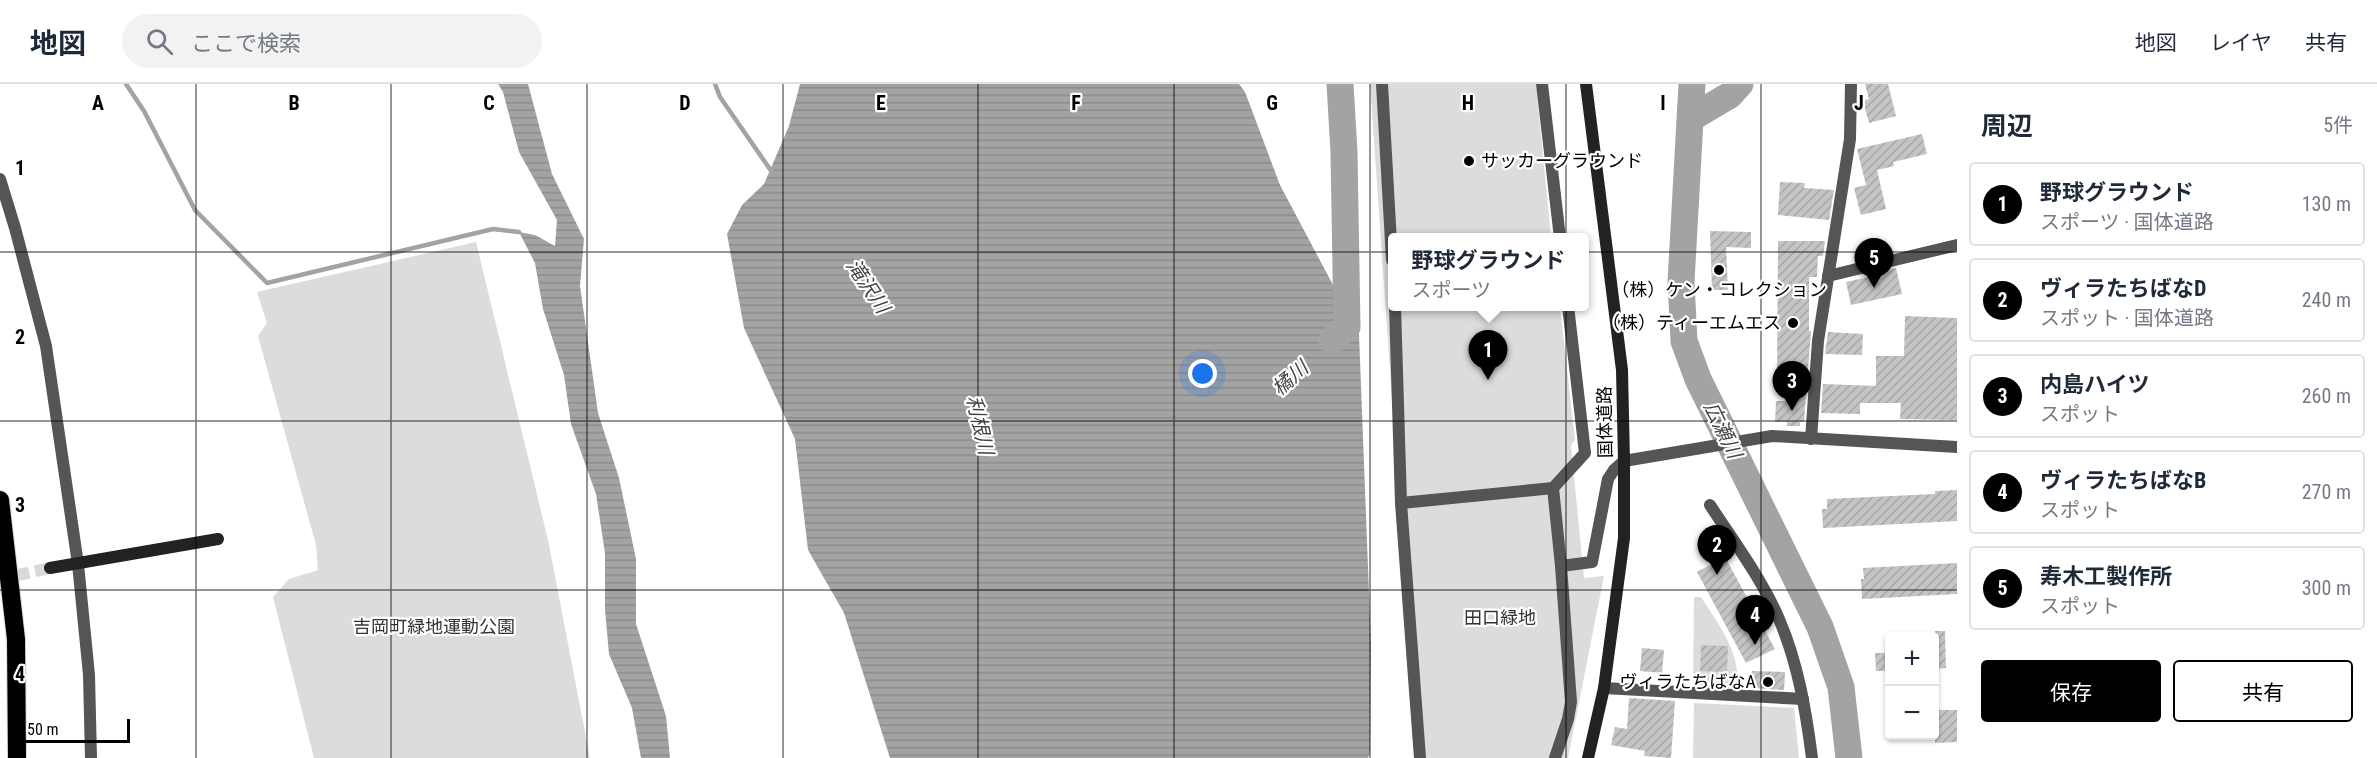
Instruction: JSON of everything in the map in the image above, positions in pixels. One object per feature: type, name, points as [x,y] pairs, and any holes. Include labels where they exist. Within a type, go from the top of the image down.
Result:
[{"type":"highway","points":[[0,500],[27,758]]},
{"type":"highway","points":[[16,639],[17,758]]},
{"type":"street","points":[[1382,84],[1390,233]]},
{"type":"street","points":[[1542,84],[1560,233]]},
{"type":"street","name":"国体道路","points":[[1586,84],[1622,370],[1624,461],[1624,538],[1604,688],[1588,758]]},
{"type":"street","points":[[1811,439],[1818,341],[1850,139],[1851,84]]},
{"type":"street","points":[[0,179],[45,346],[78,564],[89,675],[91,758]]},
{"type":"street","points":[[1828,276],[1957,245]]},
{"type":"street","points":[[1395,311],[1401,503],[1420,758]]},
{"type":"street","points":[[1401,503],[1553,488],[1585,453],[1569,311]]},
{"type":"street","points":[[1561,566],[1593,562],[1608,479],[1624,461],[1772,436],[1957,447]]},
{"type":"street","points":[[1553,488],[1571,702],[1555,758]]},
{"type":"street","points":[[1710,505],[1750,567],[1779,618],[1803,699],[1812,758]]},
{"type":"street","points":[[50,568],[218,540]]},
{"type":"street","points":[[1604,688],[1803,699]]},
{"type":"green space","name":"田口緑地","points":[[1370,84],[1536,84],[1551,233],[1388,233],[1388,311],[1560,311],[1575,440],[1571,445],[1584,578],[1604,576],[1568,758],[1417,758]]},
{"type":"green space","name":"吉岡町緑地運動公園","points":[[476,242],[548,540],[590,758],[314,758],[273,597],[289,579],[318,570],[316,545],[258,336],[267,323],[257,292]]},
{"type":"green space","points":[[1694,597],[1701,597],[1728,641],[1736,663],[1738,689],[1693,687]]},
{"type":"green space","points":[[1694,703],[1794,708],[1799,758],[1693,758]]},
{"type":"water","points":[[498,84],[528,84],[552,174],[584,239],[580,286],[598,413],[619,478],[636,559],[636,624],[666,716],[670,758],[641,758],[632,708],[609,654],[605,610],[605,553],[596,494],[571,424],[564,375],[543,309],[535,263],[519,232],[535,235],[555,246],[557,220],[519,152],[503,92]]},
{"type":"water","name":"利根川","points":[[800,84],[1239,84],[1245,92],[1280,185],[1359,334],[1371,645],[1370,753],[1368,758],[890,758],[844,613],[808,550],[795,439],[744,328],[727,234],[742,205],[764,184],[789,126]]},
{"type":"building","points":[[1865,84],[1888,84],[1896,116],[1869,123],[1863,101],[1869,99]]},
{"type":"building","points":[[1922,134],[1927,154],[1893,162],[1894,166],[1877,170],[1886,209],[1861,215],[1854,188],[1866,185],[1857,149]]},
{"type":"building","points":[[1780,182],[1805,183],[1804,188],[1834,190],[1829,220],[1778,215]]},
{"type":"building","points":[[1710,231],[1751,232],[1751,248],[1726,247],[1728,290],[1712,290]]},
{"type":"building","points":[[1778,241],[1825,241],[1823,256],[1818,256],[1817,277],[1809,277],[1809,331],[1811,331],[1804,422],[1800,422],[1800,426],[1787,426],[1787,422],[1775,422],[1776,401],[1797,401],[1799,376],[1777,375]]},
{"type":"building","points":[[1896,268],[1902,294],[1851,305],[1846,282],[1878,275],[1878,273]]},
{"type":"building","points":[[1905,316],[1957,318],[1957,420],[1900,419],[1901,403],[1860,403],[1860,414],[1821,413],[1823,384],[1876,386],[1876,356],[1904,356]]},
{"type":"building","points":[[1828,332],[1863,334],[1862,355],[1825,354]]},
{"type":"building","points":[[1957,490],[1957,521],[1823,528],[1822,509],[1827,509],[1827,499],[1935,494],[1935,491]]},
{"type":"building","points":[[1725,557],[1775,649],[1746,663],[1697,572]]},
{"type":"building","points":[[1957,563],[1957,594],[1862,599],[1863,568]]},
{"type":"building","points":[[1945,631],[1946,668],[1939,669],[1939,632],[1935,632]]},
{"type":"building","points":[[1701,645],[1728,646],[1727,672],[1700,671]]},
{"type":"building","points":[[1642,648],[1664,650],[1662,673],[1640,671]]},
{"type":"building","points":[[1875,653],[1885,653],[1885,671],[1876,671]]},
{"type":"building","name":"ヴィラたちばなA","points":[[1752,671],[1785,672],[1784,690],[1751,688]]},
{"type":"building","points":[[1629,698],[1675,701],[1671,758],[1644,756],[1645,751],[1611,745],[1615,727],[1627,729]]},
{"type":"building","points":[[1939,710],[1957,710],[1957,742],[1935,743],[1935,740],[1939,740]]},
{"type":"waterway","points":[[126,84],[144,111],[195,210],[267,283],[493,229],[519,232]]},
{"type":"waterway","name":"滝沢川","points":[[715,84],[720,97],[774,175]]},
{"type":"waterway","name":"橘川","points":[[1332,340],[1347,327],[1344,152],[1340,84]]},
{"type":"waterway","name":"広瀬川","points":[[1692,84],[1681,282],[1684,341],[1698,379],[1820,627],[1841,687],[1849,758]]},
{"type":"waterway","points":[[1691,118],[1730,95],[1740,84]]},
{"type":"tunnel","points":[[0,579],[50,568]]},
{"type":"place","name":"サッカーグラウンド","points":[[1469,161]]},
{"type":"place","name":"（株）ケン・コレクション","points":[[1719,270]]},
{"type":"place","name":"寿木工製作所","points":[[1874,288]]},
{"type":"place","name":"（株）ティーエムエス","points":[[1793,323]]},
{"type":"place","name":"野球グラウンド","points":[[1488,380]]},
{"type":"place","name":"内島ハイツ","points":[[1792,411]]},
{"type":"place","name":"ヴィラたちばなD","points":[[1717,575]]},
{"type":"place","name":"ヴィラたちばなB","points":[[1755,645]]},
{"type":"place","name":"ヴィラたちばなA","points":[[1768,682]]}]
